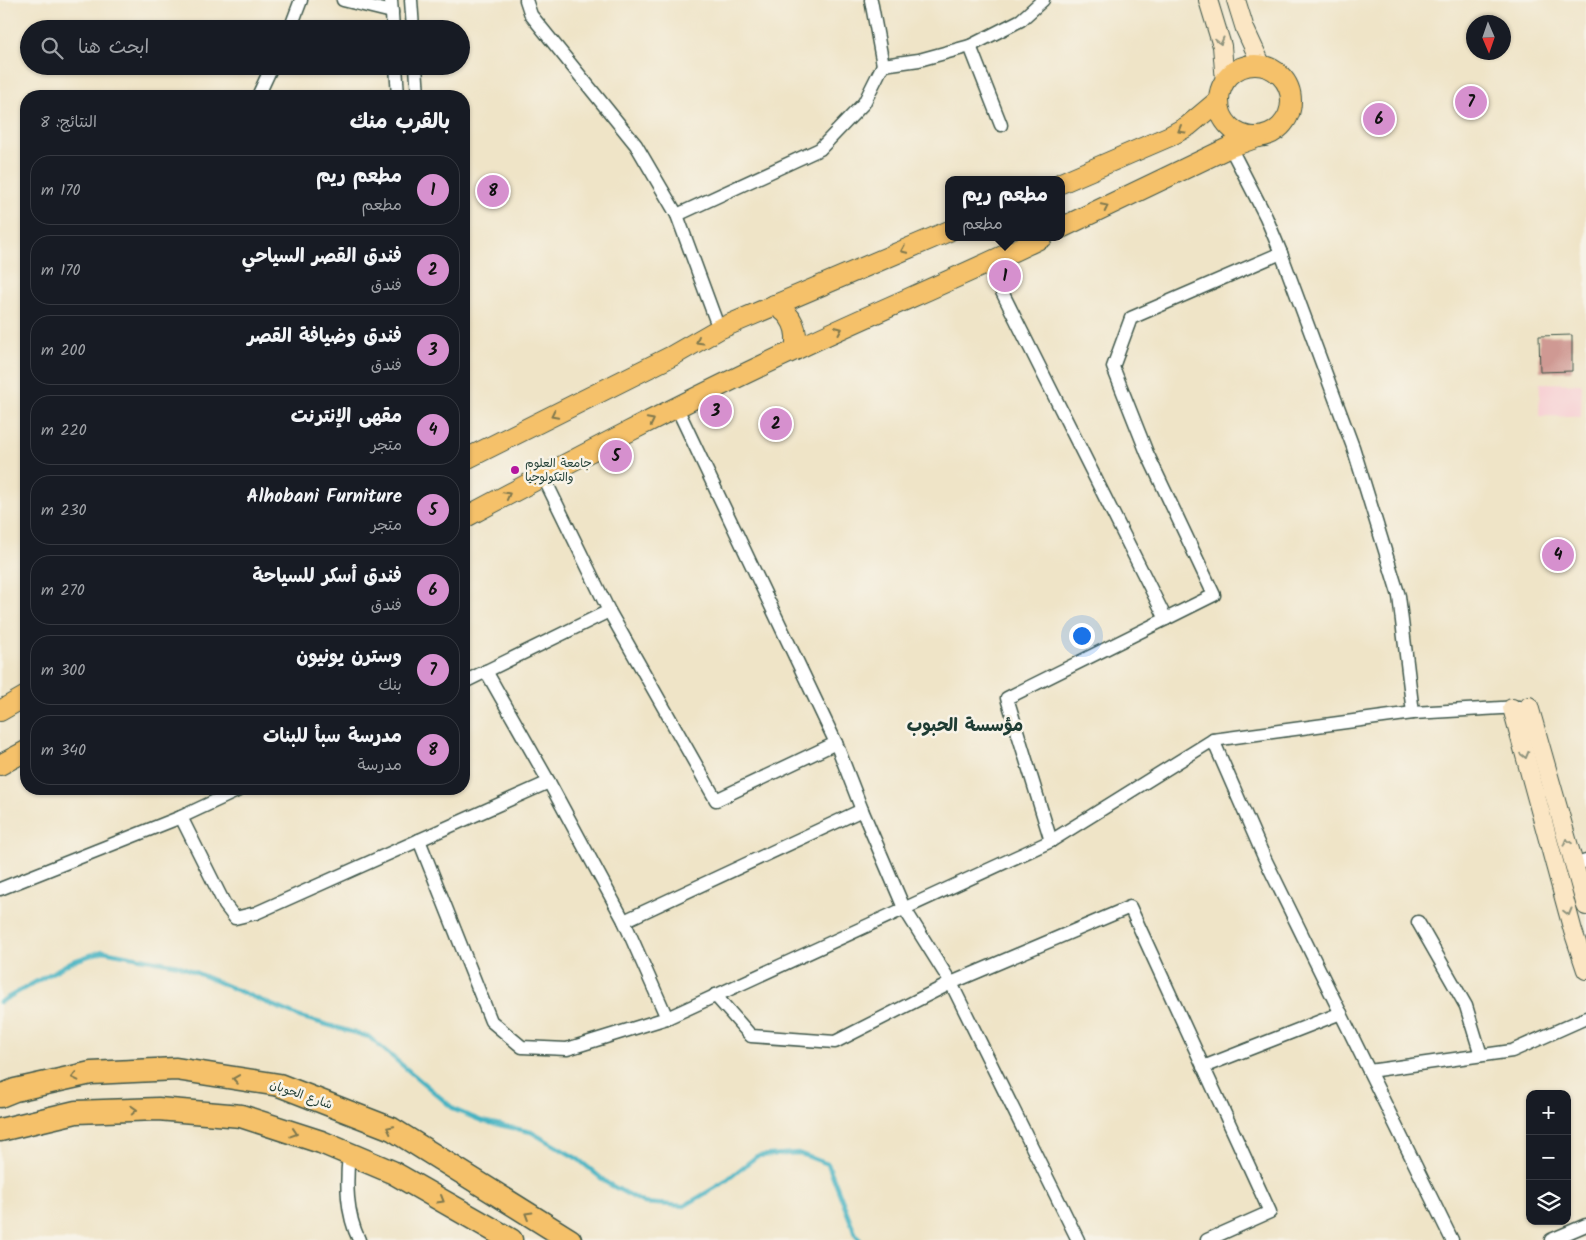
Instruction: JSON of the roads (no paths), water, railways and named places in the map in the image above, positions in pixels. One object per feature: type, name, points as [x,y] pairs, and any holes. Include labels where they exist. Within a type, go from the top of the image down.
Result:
[{"type":"highway","name":"شارع الحوبان","points":[[0,1096],[15,1090],[91,1073],[176,1069],[279,1085],[392,1129],[567,1239]]},
{"type":"highway","points":[[0,1130],[76,1112],[158,1109],[241,1116],[321,1142],[392,1172],[511,1240]]},
{"type":"main road","points":[[1208,0],[1222,46],[1221,112],[1226,123],[1235,131],[1246,136],[1258,137]]},
{"type":"main road","points":[[1236,0],[1245,29],[1262,66]]},
{"type":"main road","points":[[1065,181],[1170,136],[1188,126],[1222,91],[1232,74],[1241,69],[1262,66],[1273,70],[1282,77],[1288,87],[1292,98],[1291,109],[1279,129],[1269,135],[1230,147],[1065,226]]},
{"type":"main road","points":[[470,457],[672,356],[719,329],[945,233]]},
{"type":"main road","points":[[470,515],[542,476],[795,350],[988,264],[1035,241]]},
{"type":"main road","points":[[774,305],[786,312],[794,323],[797,336],[795,350]]},
{"type":"main road","points":[[0,710],[20,699]]},
{"type":"main road","points":[[1521,707],[1580,863],[1586,906]]},
{"type":"main road","points":[[1521,707],[1573,931],[1586,970]]},
{"type":"main road","points":[[0,765],[20,754]]},
{"type":"street","points":[[293,20],[301,0]]},
{"type":"street","points":[[343,0],[392,6],[393,20]]},
{"type":"street","points":[[411,0],[412,20]]},
{"type":"street","points":[[526,0],[531,14],[636,145],[677,214],[719,329]]},
{"type":"street","points":[[677,214],[820,149],[864,103],[883,65],[871,0]]},
{"type":"street","points":[[883,65],[919,60],[970,46],[1021,20],[1043,0]]},
{"type":"street","points":[[970,46],[1001,125]]},
{"type":"street","points":[[261,90],[268,75]]},
{"type":"street","points":[[397,75],[398,90]]},
{"type":"street","points":[[417,75],[418,90]]},
{"type":"street","points":[[1230,147],[1266,218],[1281,253],[1353,447],[1400,596],[1413,713]]},
{"type":"street","points":[[1051,841],[1007,698],[1214,595],[1147,453],[1112,368],[1131,318],[1281,253]]},
{"type":"street","points":[[988,264],[1166,619]]},
{"type":"street","points":[[677,408],[836,743],[904,908],[951,983],[1078,1240]]},
{"type":"street","points":[[542,476],[608,611],[716,800],[836,743]]},
{"type":"street","points":[[470,679],[608,611]]},
{"type":"street","points":[[486,671],[549,782],[624,921],[667,1018]]},
{"type":"street","points":[[418,840],[491,1022],[522,1047],[567,1049],[667,1018],[1051,841],[1213,740],[1413,713],[1521,707]]},
{"type":"street","points":[[1213,740],[1264,857],[1452,1240]]},
{"type":"street","points":[[181,817],[225,906],[234,918],[256,913],[549,782]]},
{"type":"street","points":[[0,889],[181,817],[227,795]]},
{"type":"street","points":[[624,921],[862,810]]},
{"type":"street","points":[[715,996],[751,1036],[835,1042],[951,983],[1130,907],[1270,1212],[1207,1240]]},
{"type":"street","points":[[1418,922],[1466,1006],[1481,1055]]},
{"type":"street","points":[[1204,1067],[1341,1013]]},
{"type":"street","points":[[1369,1071],[1512,1051],[1586,1018]]},
{"type":"street","points":[[349,1154],[346,1181],[352,1224],[359,1240]]},
{"type":"street","points":[[1551,1240],[1586,1225]]},
{"type":"waterway","points":[[0,1002],[71,962],[103,951],[178,965],[300,1017],[369,1037],[455,1110],[482,1121],[531,1132],[578,1159],[607,1183],[644,1203],[684,1206],[723,1183],[757,1156],[798,1153],[828,1164],[855,1233],[860,1240]]},
{"type":"place","name":"وسترن يونيون","points":[[1471,102]]},
{"type":"place","name":"فندق أسكر للسياحة","points":[[1379,119]]},
{"type":"place","name":"مدرسة سبأ للبنات","points":[[493,191]]},
{"type":"place","name":"مطعم ريم","points":[[1005,276]]},
{"type":"place","name":"فندق وضيافة القصر","points":[[716,411]]},
{"type":"place","name":"فندق القصر السياحي","points":[[776,424]]},
{"type":"place","name":"Alhobani Furniture","points":[[616,456]]},
{"type":"place","name":"جامعة العلوم والتكولوجيا","points":[[515,470]]},
{"type":"place","name":"مقهى الإنترنت","points":[[1558,555]]},
{"type":"district","name":"مؤسسة الحبوب","points":[[965,726]]}]
